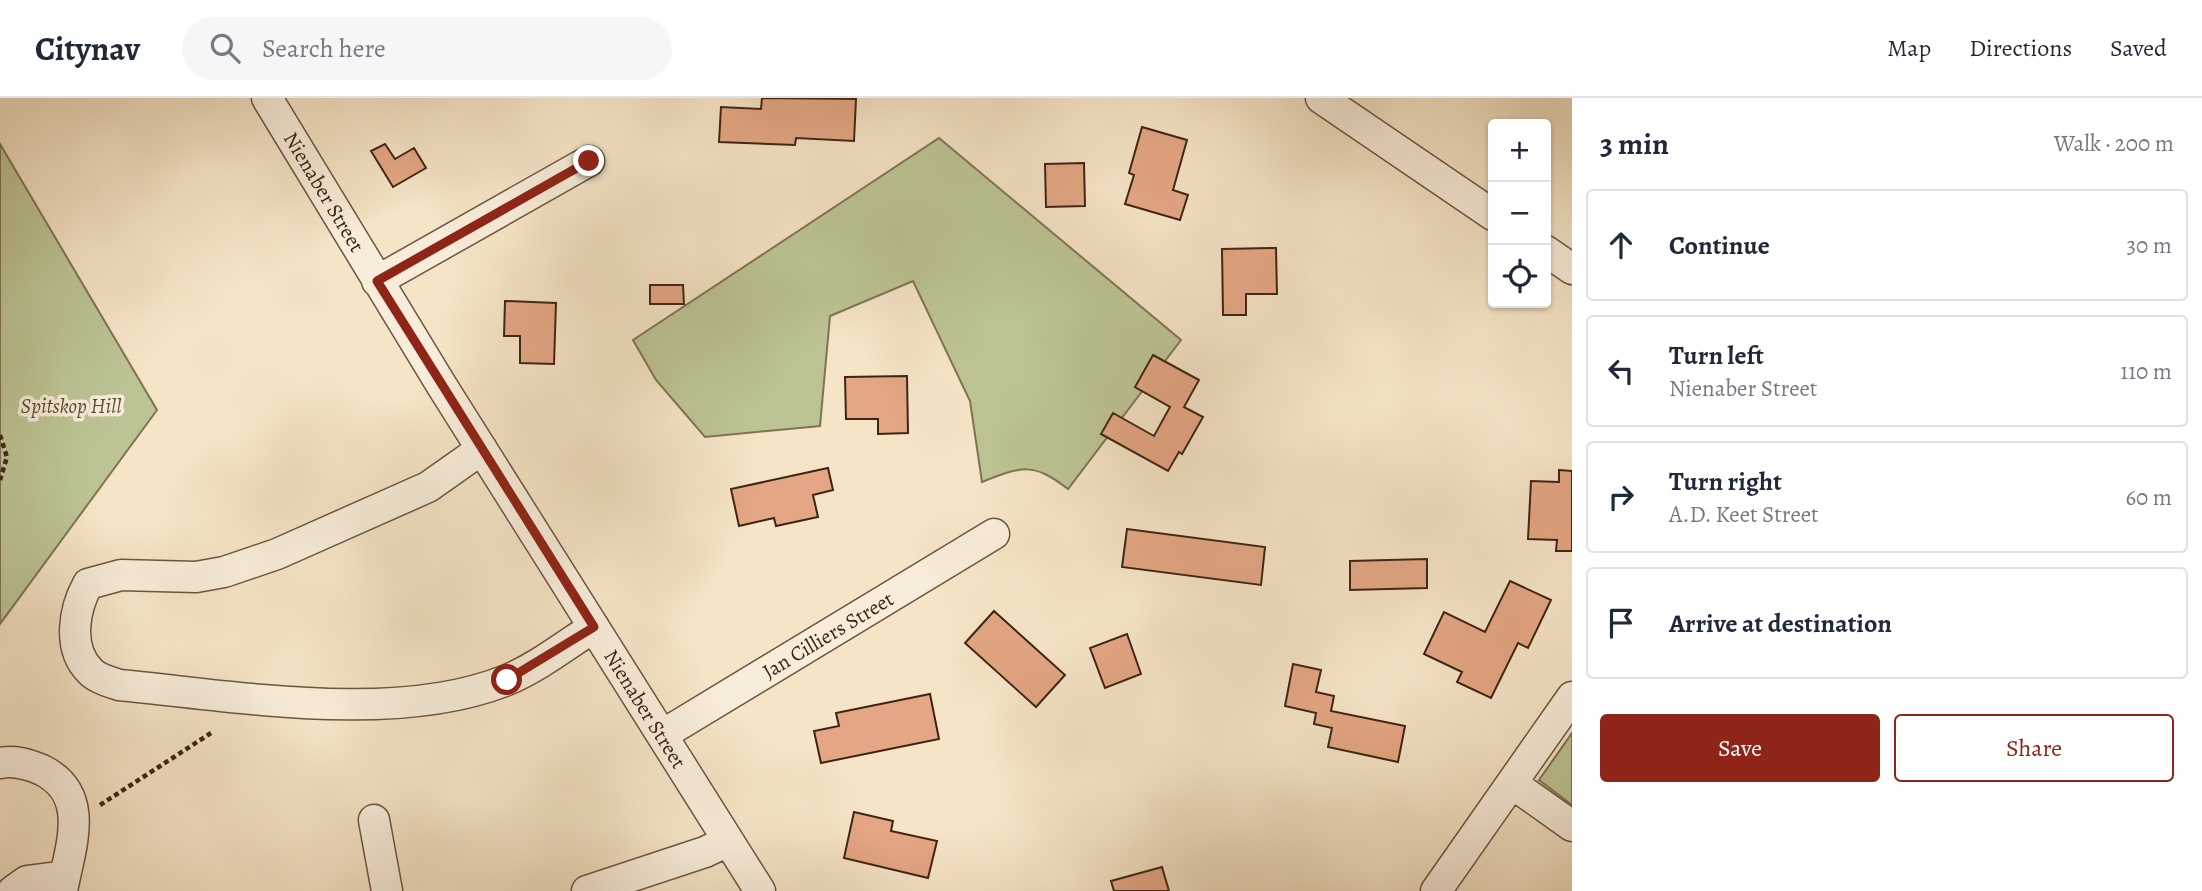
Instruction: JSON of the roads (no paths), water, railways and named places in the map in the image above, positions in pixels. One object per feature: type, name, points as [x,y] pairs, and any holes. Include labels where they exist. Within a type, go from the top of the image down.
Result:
[{"type":"street","name":"Nienaber Street","points":[[267,98],[377,281],[760,891]]},
{"type":"street","points":[[1321,98],[1488,212]]},
{"type":"street","points":[[377,281],[589,161]]},
{"type":"street","points":[[1551,254],[1572,269]]},
{"type":"street","points":[[482,449],[428,487],[277,554],[224,572],[196,577],[121,575],[88,584],[81,597],[74,627],[79,656],[91,673],[119,685],[324,705],[380,704],[458,694],[507,680],[594,627]]},
{"type":"street","name":"Jan Cilliers Street","points":[[662,735],[994,534]]},
{"type":"street","points":[[1436,891],[1572,697]]},
{"type":"street","points":[[0,763],[20,762],[47,773],[69,792],[74,813],[63,884],[27,881],[13,891]]},
{"type":"street","points":[[1513,784],[1572,826]]},
{"type":"street","points":[[374,820],[387,891]]},
{"type":"street","points":[[587,891],[705,852],[728,841]]},
{"type":"park label","name":"Spitskop Hill","points":[[71,406]]}]
